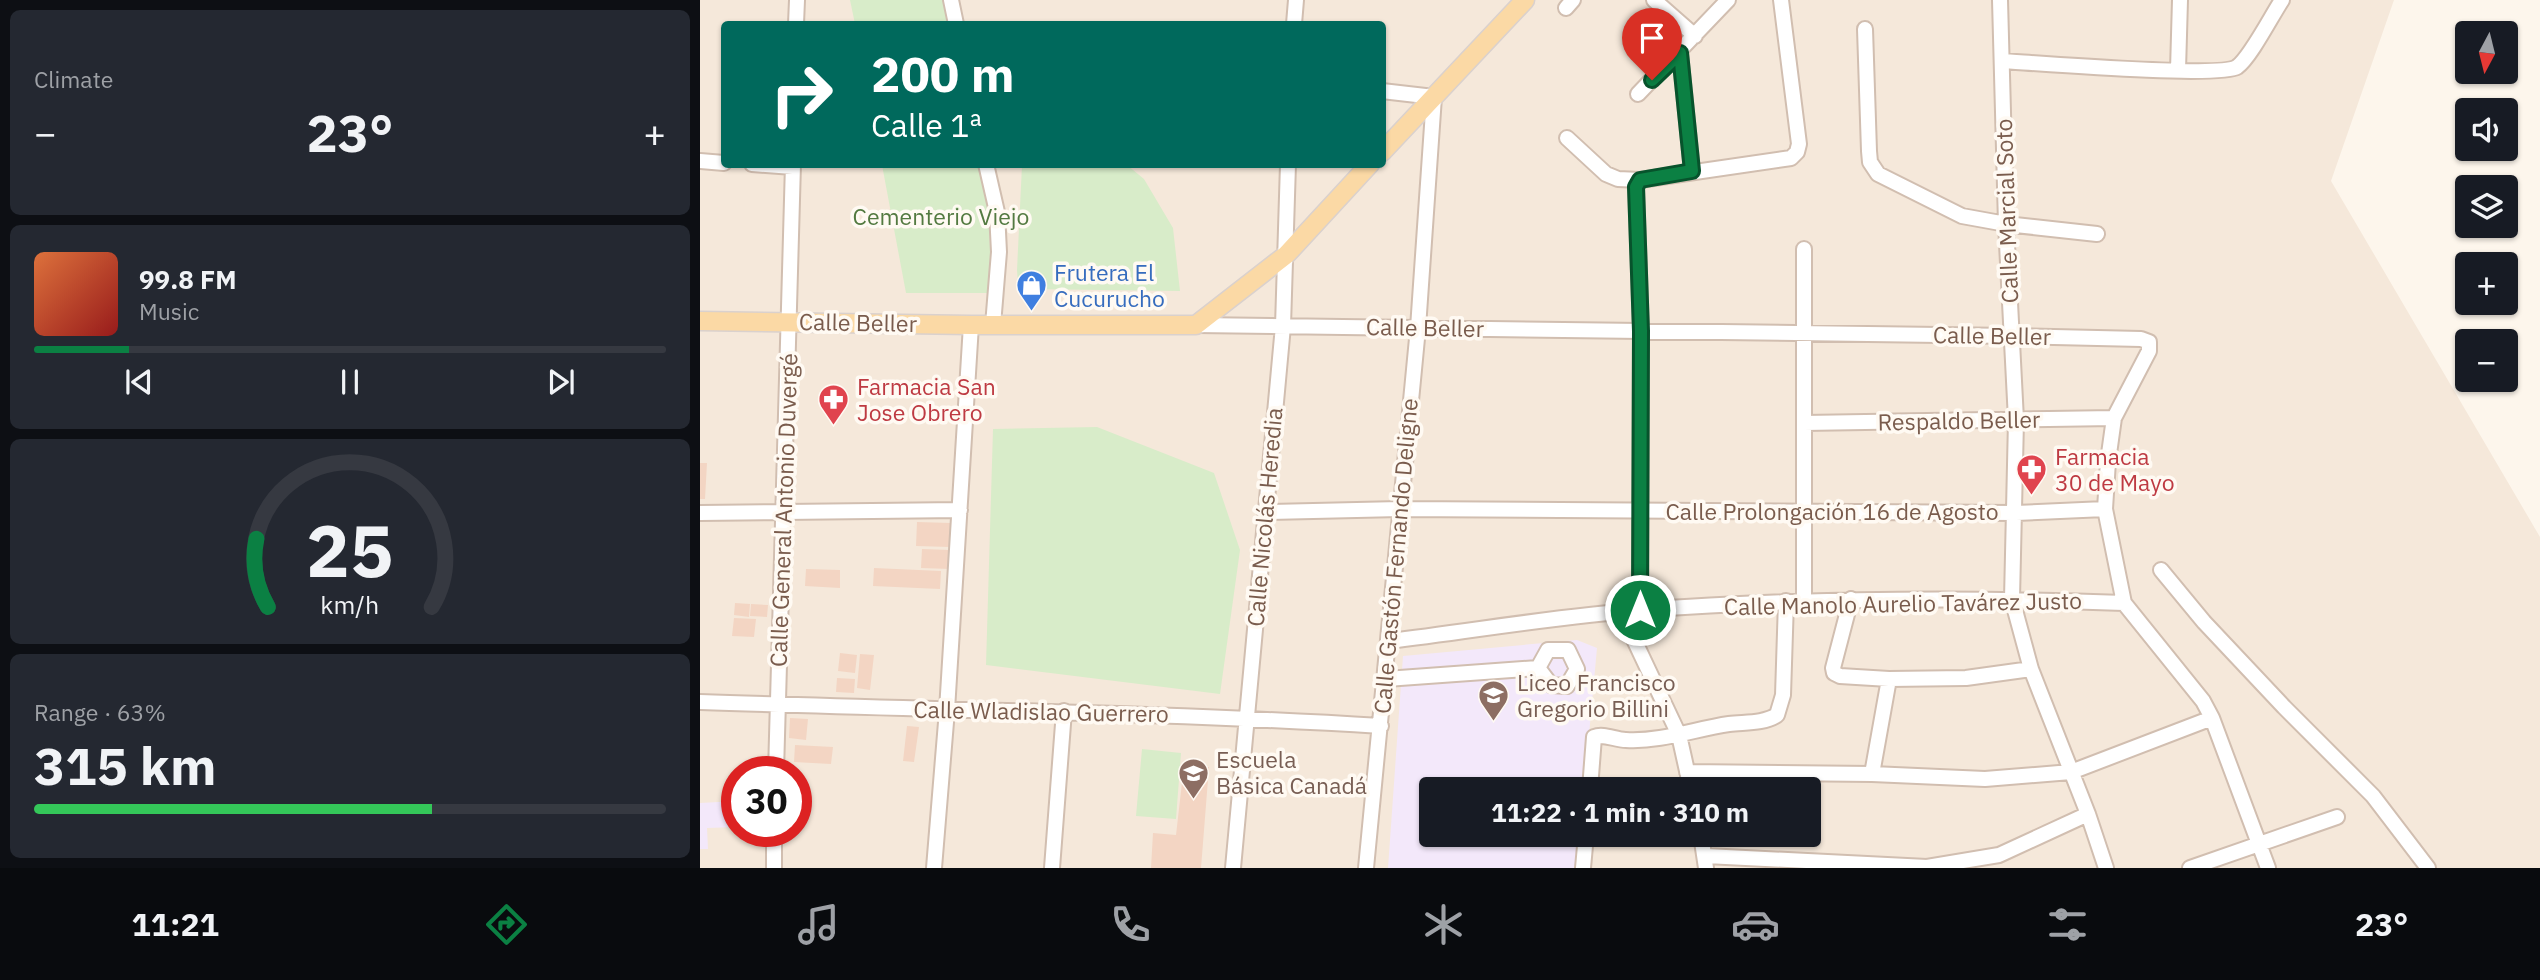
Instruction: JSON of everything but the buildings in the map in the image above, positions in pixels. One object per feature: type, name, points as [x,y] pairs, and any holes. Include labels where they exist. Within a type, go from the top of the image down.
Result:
[{"type":"main road","points":[[1386,148],[1524,0]]},
{"type":"main road","points":[[1196,325],[1286,255],[1366,168]]},
{"type":"main road","name":"Calle Beller","points":[[700,321],[971,326],[1196,325]]},
{"type":"street","points":[[796,21],[797,0]]},
{"type":"street","points":[[951,0],[955,21]]},
{"type":"street","points":[[1294,21],[1296,0]]},
{"type":"street","points":[[1654,0],[1695,36]]},
{"type":"street","points":[[1638,94],[1728,0]]},
{"type":"street","points":[[1567,138],[1606,174],[1618,179],[1640,180],[1791,158],[1797,152],[1799,144],[1781,0]]},
{"type":"street","name":"Calle Marcial Soto","points":[[2000,0],[2006,224],[2016,421],[2012,599],[2031,669],[2088,814],[2106,868]]},
{"type":"street","points":[[2178,70],[2180,0]]},
{"type":"street","points":[[2002,61],[2229,70],[2244,60],[2282,0]]},
{"type":"street","points":[[1865,29],[1869,151],[1870,162],[1878,174],[1962,216],[2006,224],[2097,234]]},
{"type":"street","points":[[1680,53],[1692,171]]},
{"type":"street","points":[[1386,91],[1434,97]]},
{"type":"street","name":"Calle Gastón Fernando Deligne","points":[[1366,868],[1390,641],[1418,328],[1434,97]]},
{"type":"street","points":[[700,161],[721,163]]},
{"type":"street","name":"Calle General Antonio Duvergé","points":[[776,756],[793,168]]},
{"type":"street","points":[[987,168],[997,212],[999,252],[993,325]]},
{"type":"street","name":"Calle Nicolás Heredia","points":[[1233,868],[1283,326],[1288,168]]},
{"type":"street","points":[[1640,180],[1636,187],[1641,331],[1640,610]]},
{"type":"street","points":[[1804,249],[1804,600]]},
{"type":"street","name":"Calle Beller","points":[[1196,325],[2012,336],[2141,339],[2149,342],[2149,351],[2114,418]]},
{"type":"street","points":[[934,868],[947,710],[971,326]]},
{"type":"street","points":[[2114,418],[2105,509],[2124,603],[2193,687],[2212,718],[2269,868]]},
{"type":"street","name":"Respaldo Beller","points":[[1804,423],[2114,418]]},
{"type":"street","name":"Calle Prolongación 16 de Agosto","points":[[1265,512],[1400,509],[2016,513],[2105,509]]},
{"type":"street","points":[[700,513],[960,510]]},
{"type":"street","points":[[2161,570],[2239,660],[2373,796],[2428,868]]},
{"type":"street","points":[[1851,599],[1833,668],[1834,673],[1840,676],[1889,679],[1966,678],[2031,669]]},
{"type":"street","name":"Calle Manolo Aurelio Tavárez Justo","points":[[1390,641],[1640,610],[1804,600],[2012,599],[2124,603]]},
{"type":"street","points":[[1591,777],[1594,737],[1599,735],[1625,740],[1679,735],[1770,719],[1777,715],[1783,695],[1786,601]]},
{"type":"street","points":[[1621,612],[1679,735],[1688,777]]},
{"type":"street","points":[[1385,679],[1538,668]]},
{"type":"street","points":[[1872,774],[1889,679]]},
{"type":"street","name":"Calle Wladislao Guerrero","points":[[700,702],[1248,717],[1381,726]]},
{"type":"street","points":[[1052,868],[1063,711]]},
{"type":"street","points":[[1687,772],[1872,774],[1985,779],[2071,772],[2212,718]]},
{"type":"street","points":[[1706,862],[1927,867],[1999,855],[2088,814]]},
{"type":"street","points":[[2190,868],[2337,817]]},
{"type":"street","points":[[774,868],[775,847]]},
{"type":"street","points":[[1583,868],[1585,847]]},
{"type":"shaded area","points":[[700,0],[2394,0],[2331,181],[2540,537],[2540,868],[700,868]]},
{"type":"shaded area","name":"Liceo Francisco Gregorio Billini","points":[[1577,640],[1597,648],[1585,777],[1419,777],[1419,847],[1579,847],[1577,868],[1388,868],[1403,656]]},
{"type":"shaded area","points":[[721,802],[721,828],[707,828],[708,849],[700,849],[700,803]]},
{"type":"green space","points":[[850,0],[945,0],[949,21],[854,21]]},
{"type":"green space","name":"Cementerio Viejo","points":[[883,168],[981,168],[988,201],[992,293],[906,293]]},
{"type":"green space","points":[[1022,168],[1131,168],[1144,179],[1173,228],[1180,291],[1025,289],[1018,284]]},
{"type":"green space","points":[[1097,427],[1214,473],[1240,550],[1220,694],[986,665],[993,429]]},
{"type":"green space","points":[[1142,749],[1181,753],[1176,819],[1136,816]]},
{"type":"place","name":"Frutera El Cucurucho","points":[[1031,313]]},
{"type":"place","name":"Farmacia San Jose Obrero","points":[[834,427]]},
{"type":"place","name":"Farmacia 30 de Mayo","points":[[2032,497]]},
{"type":"place","name":"Liceo Francisco Gregorio Billini","points":[[1494,723]]},
{"type":"place","name":"Escuela Básica Canadá","points":[[1193,800]]},
{"type":"route","points":[[1640,610],[1641,331],[1636,187],[1640,180],[1649,177],[1692,171],[1680,53],[1652,80]]}]
